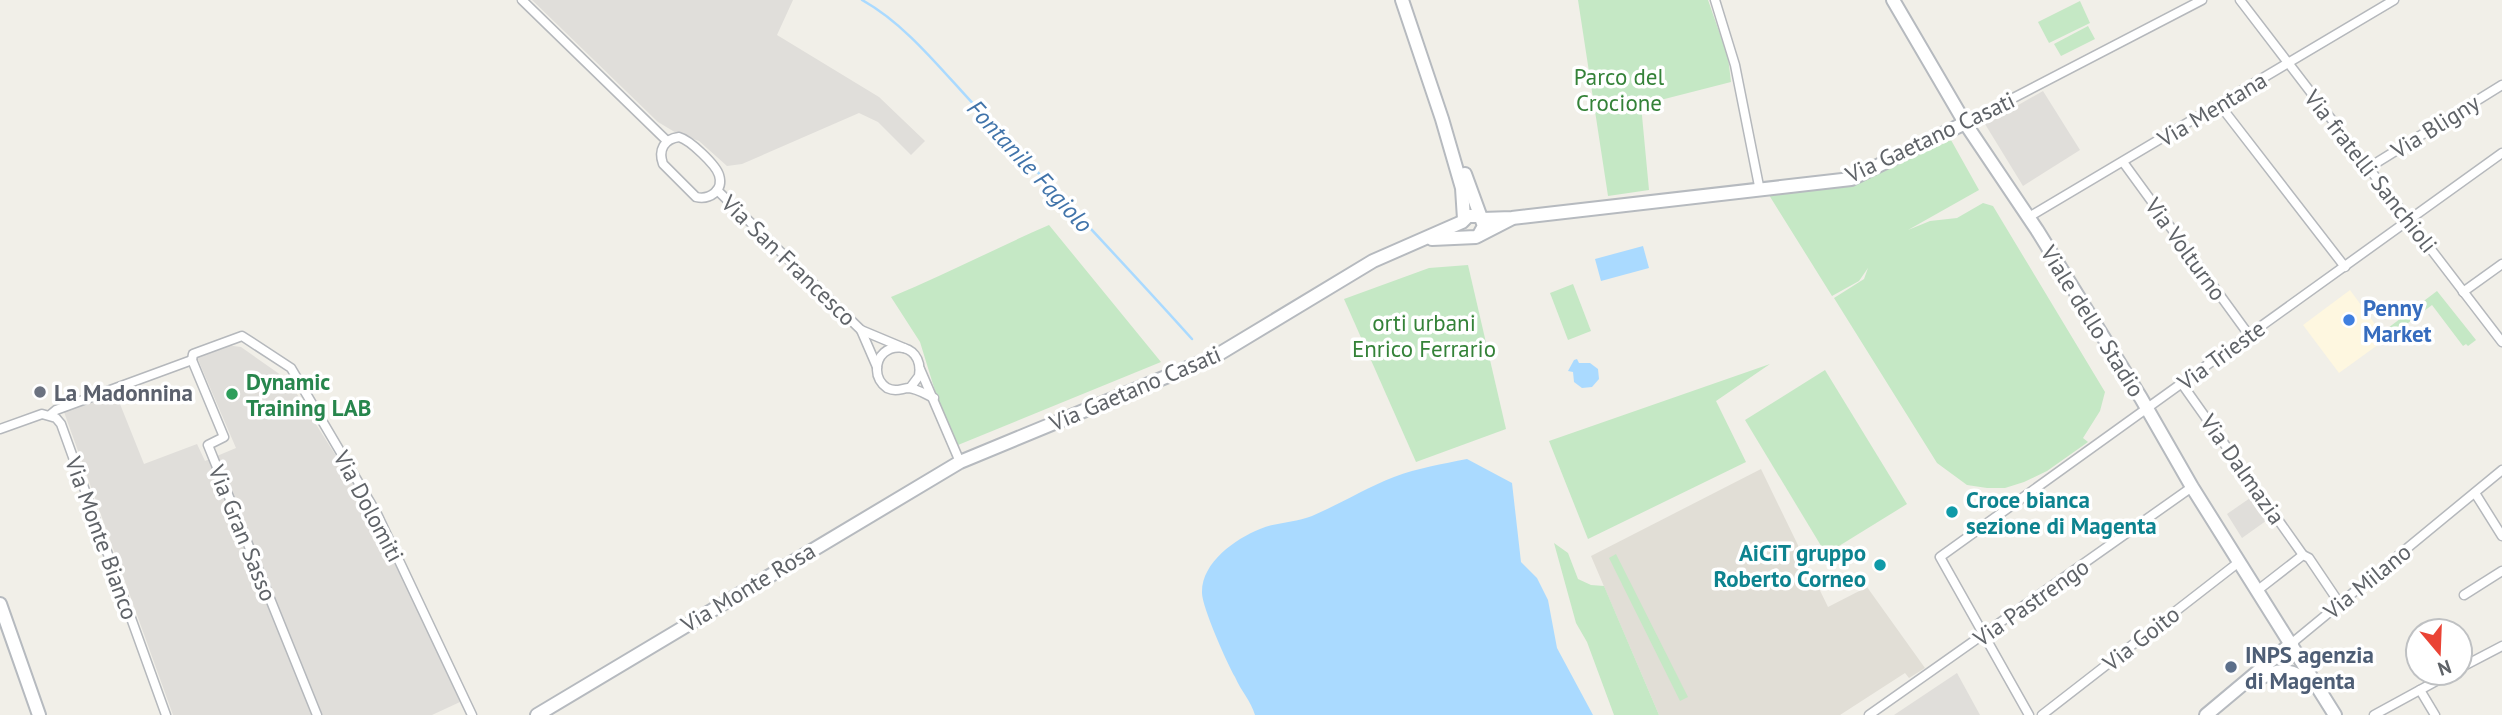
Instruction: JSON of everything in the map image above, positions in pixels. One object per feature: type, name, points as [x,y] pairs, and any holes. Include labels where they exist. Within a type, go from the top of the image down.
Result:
[{"type":"street","name":"Via San Francesco","points":[[522,0],[667,141]]},
{"type":"street","points":[[1402,0],[1442,118],[1484,226],[1474,236],[1462,230],[1462,188],[1442,118]]},
{"type":"street","points":[[1716,0],[1735,65],[1760,191]]},
{"type":"street","name":"Viale dello Stadio","points":[[1893,0],[1965,122],[2029,217],[2192,487],[2335,715]]},
{"type":"street","name":"Via Gaetano Casati","points":[[960,461],[1214,357],[1373,261],[1471,215],[1481,218],[1512,218],[1851,179],[2202,0]]},
{"type":"street","name":"Via fratelli Sanchioli","points":[[2241,0],[2502,342]]},
{"type":"street","name":"Via Mentana","points":[[2029,217],[2394,0]]},
{"type":"street","name":"Via Bligny","points":[[2368,168],[2502,85]]},
{"type":"street","points":[[2219,104],[2344,267]]},
{"type":"street","name":"Via San Francesco","points":[[679,138],[689,142],[719,174],[720,185],[717,190],[708,197],[696,197],[663,164],[661,151],[667,141],[679,138]]},
{"type":"street","name":"Via Trieste","points":[[1985,635],[1940,557],[2502,153]]},
{"type":"street","name":"Via Volturno","points":[[2123,162],[2249,335]]},
{"type":"street","name":"Via San Francesco","points":[[717,190],[860,330],[877,367],[879,379],[889,389],[896,391],[909,388],[934,398]]},
{"type":"street","name":"Via Gaetano Casati","points":[[1415,242],[1474,236],[1512,218]]},
{"type":"street","points":[[2463,292],[2502,264]]},
{"type":"street","name":"Via San Francesco","points":[[860,330],[904,348]]},
{"type":"street","name":"Via Dolomiti","points":[[50,415],[56,410],[192,360],[193,354],[242,336],[291,368],[377,514],[472,715]]},
{"type":"street","points":[[877,367],[883,353],[890,349],[904,348],[917,356],[920,369],[960,461]]},
{"type":"street","name":"Via Gran Sasso","points":[[192,360],[224,437],[208,446],[317,715]]},
{"type":"street","points":[[909,388],[919,376],[920,369]]},
{"type":"street","name":"Via Dalmazia","points":[[2182,384],[2340,604]]},
{"type":"street","points":[[0,429],[42,414],[50,415]]},
{"type":"street","name":"Via Monte Bianco","points":[[50,415],[61,424],[166,715]]},
{"type":"street","name":"Via Monte Rosa","points":[[537,715],[960,461]]},
{"type":"street","name":"Via Milano","points":[[2206,715],[2502,470]]},
{"type":"street","name":"Via Pastrengo","points":[[1869,715],[2192,487]]},
{"type":"street","points":[[2475,493],[2502,536]]},
{"type":"street","points":[[2258,590],[2304,555]]},
{"type":"street","name":"Via Goito","points":[[2042,715],[2239,562]]},
{"type":"street","points":[[2465,595],[2502,571]]},
{"type":"street","points":[[0,604],[39,715]]},
{"type":"street","points":[[1985,635],[2029,715]]},
{"type":"street","points":[[2474,661],[2502,646]]},
{"type":"street","name":"Via Milano","points":[[2233,693],[2272,671],[2287,670],[2317,685]]},
{"type":"street","points":[[2374,715],[2425,687]]},
{"type":"street","points":[[2420,690],[2435,715]]},
{"type":"shaded area","points":[[532,0],[793,0],[777,35],[879,97],[925,141],[911,155],[878,122],[859,113],[742,164],[727,166],[699,141],[678,134],[658,122]]},
{"type":"shaded area","points":[[2043,91],[2080,150],[2023,186],[1985,124]]},
{"type":"shaded area","points":[[2350,290],[2386,339],[2339,373],[2303,325]]},
{"type":"shaded area","points":[[226,345],[241,347],[288,380],[374,516],[460,702],[432,715],[173,715],[64,412],[116,394],[144,464],[197,444],[205,461],[236,448],[196,355]]},
{"type":"shaded area","points":[[1761,469],[1828,607],[1867,587],[1925,668],[1909,678],[1905,673],[1840,715],[1659,715],[1591,556]]},
{"type":"shaded area","points":[[2253,496],[2270,518],[2242,538],[2227,514]]},
{"type":"shaded area","points":[[1957,673],[1980,715],[1894,715]]},
{"type":"green space","name":"Parco del Crocione","points":[[1578,0],[1708,0],[1728,57],[1731,82],[1641,105],[1649,190],[1608,196]]},
{"type":"green space","points":[[2080,1],[2090,23],[2049,43],[2038,22]]},
{"type":"green space","points":[[2088,26],[2095,39],[2061,56],[2054,44]]},
{"type":"green space","points":[[1951,140],[1979,190],[1908,230],[1930,221],[1957,218],[1983,203],[1993,206],[2105,392],[2100,411],[2083,438],[2088,442],[2047,471],[2005,488],[1967,485],[1937,463],[1834,298],[1864,279],[1868,268],[1859,281],[1832,296],[1769,195],[1852,186]]},
{"type":"green space","points":[[1049,225],[1161,362],[958,445],[936,394],[920,342],[891,297]]},
{"type":"green space","name":"orti urbani Enrico Ferrario","points":[[1468,265],[1506,429],[1416,462],[1344,299],[1429,268]]},
{"type":"green space","points":[[1573,284],[1591,331],[1568,340],[1550,293]]},
{"type":"green space","points":[[2437,291],[2476,340],[2468,346],[2463,346],[2432,305],[2392,335],[2388,328]]},
{"type":"green space","points":[[1770,364],[1716,401],[1746,462],[1588,539],[1549,441]]},
{"type":"green space","points":[[1825,370],[1907,504],[1826,554],[1745,420]]},
{"type":"green space","points":[[1554,543],[1568,553],[1578,579],[1591,585],[1604,586],[1659,715],[1614,715],[1587,642],[1576,623]]},
{"type":"green space","points":[[1616,554],[1688,697],[1680,701],[1609,558]]},
{"type":"water","points":[[1643,246],[1649,268],[1601,281],[1595,259]]},
{"type":"water","points":[[1577,359],[1579,363],[1590,363],[1598,369],[1599,379],[1592,387],[1582,388],[1574,382],[1573,372],[1568,371]]},
{"type":"water","points":[[1467,459],[1512,483],[1521,562],[1537,578],[1548,600],[1557,648],[1593,715],[1255,715],[1221,648],[1203,600],[1203,582],[1213,562],[1230,546],[1260,529],[1312,516],[1403,474]]},
{"type":"waterway","name":"Fontanile Fagiolo","points":[[862,0],[909,35],[1192,339]]},
{"type":"place","name":"Penny Market","points":[[2349,320]]},
{"type":"place","name":"La Madonnina","points":[[40,392]]},
{"type":"place","name":"Dynamic Training LAB","points":[[232,394]]},
{"type":"place","name":"Croce bianca sezione di Magenta","points":[[1952,512]]},
{"type":"place","name":"AiCiT gruppo Roberto Corneo","points":[[1880,565]]},
{"type":"place","name":"INPS agenzia di Magenta","points":[[2231,667]]}]
